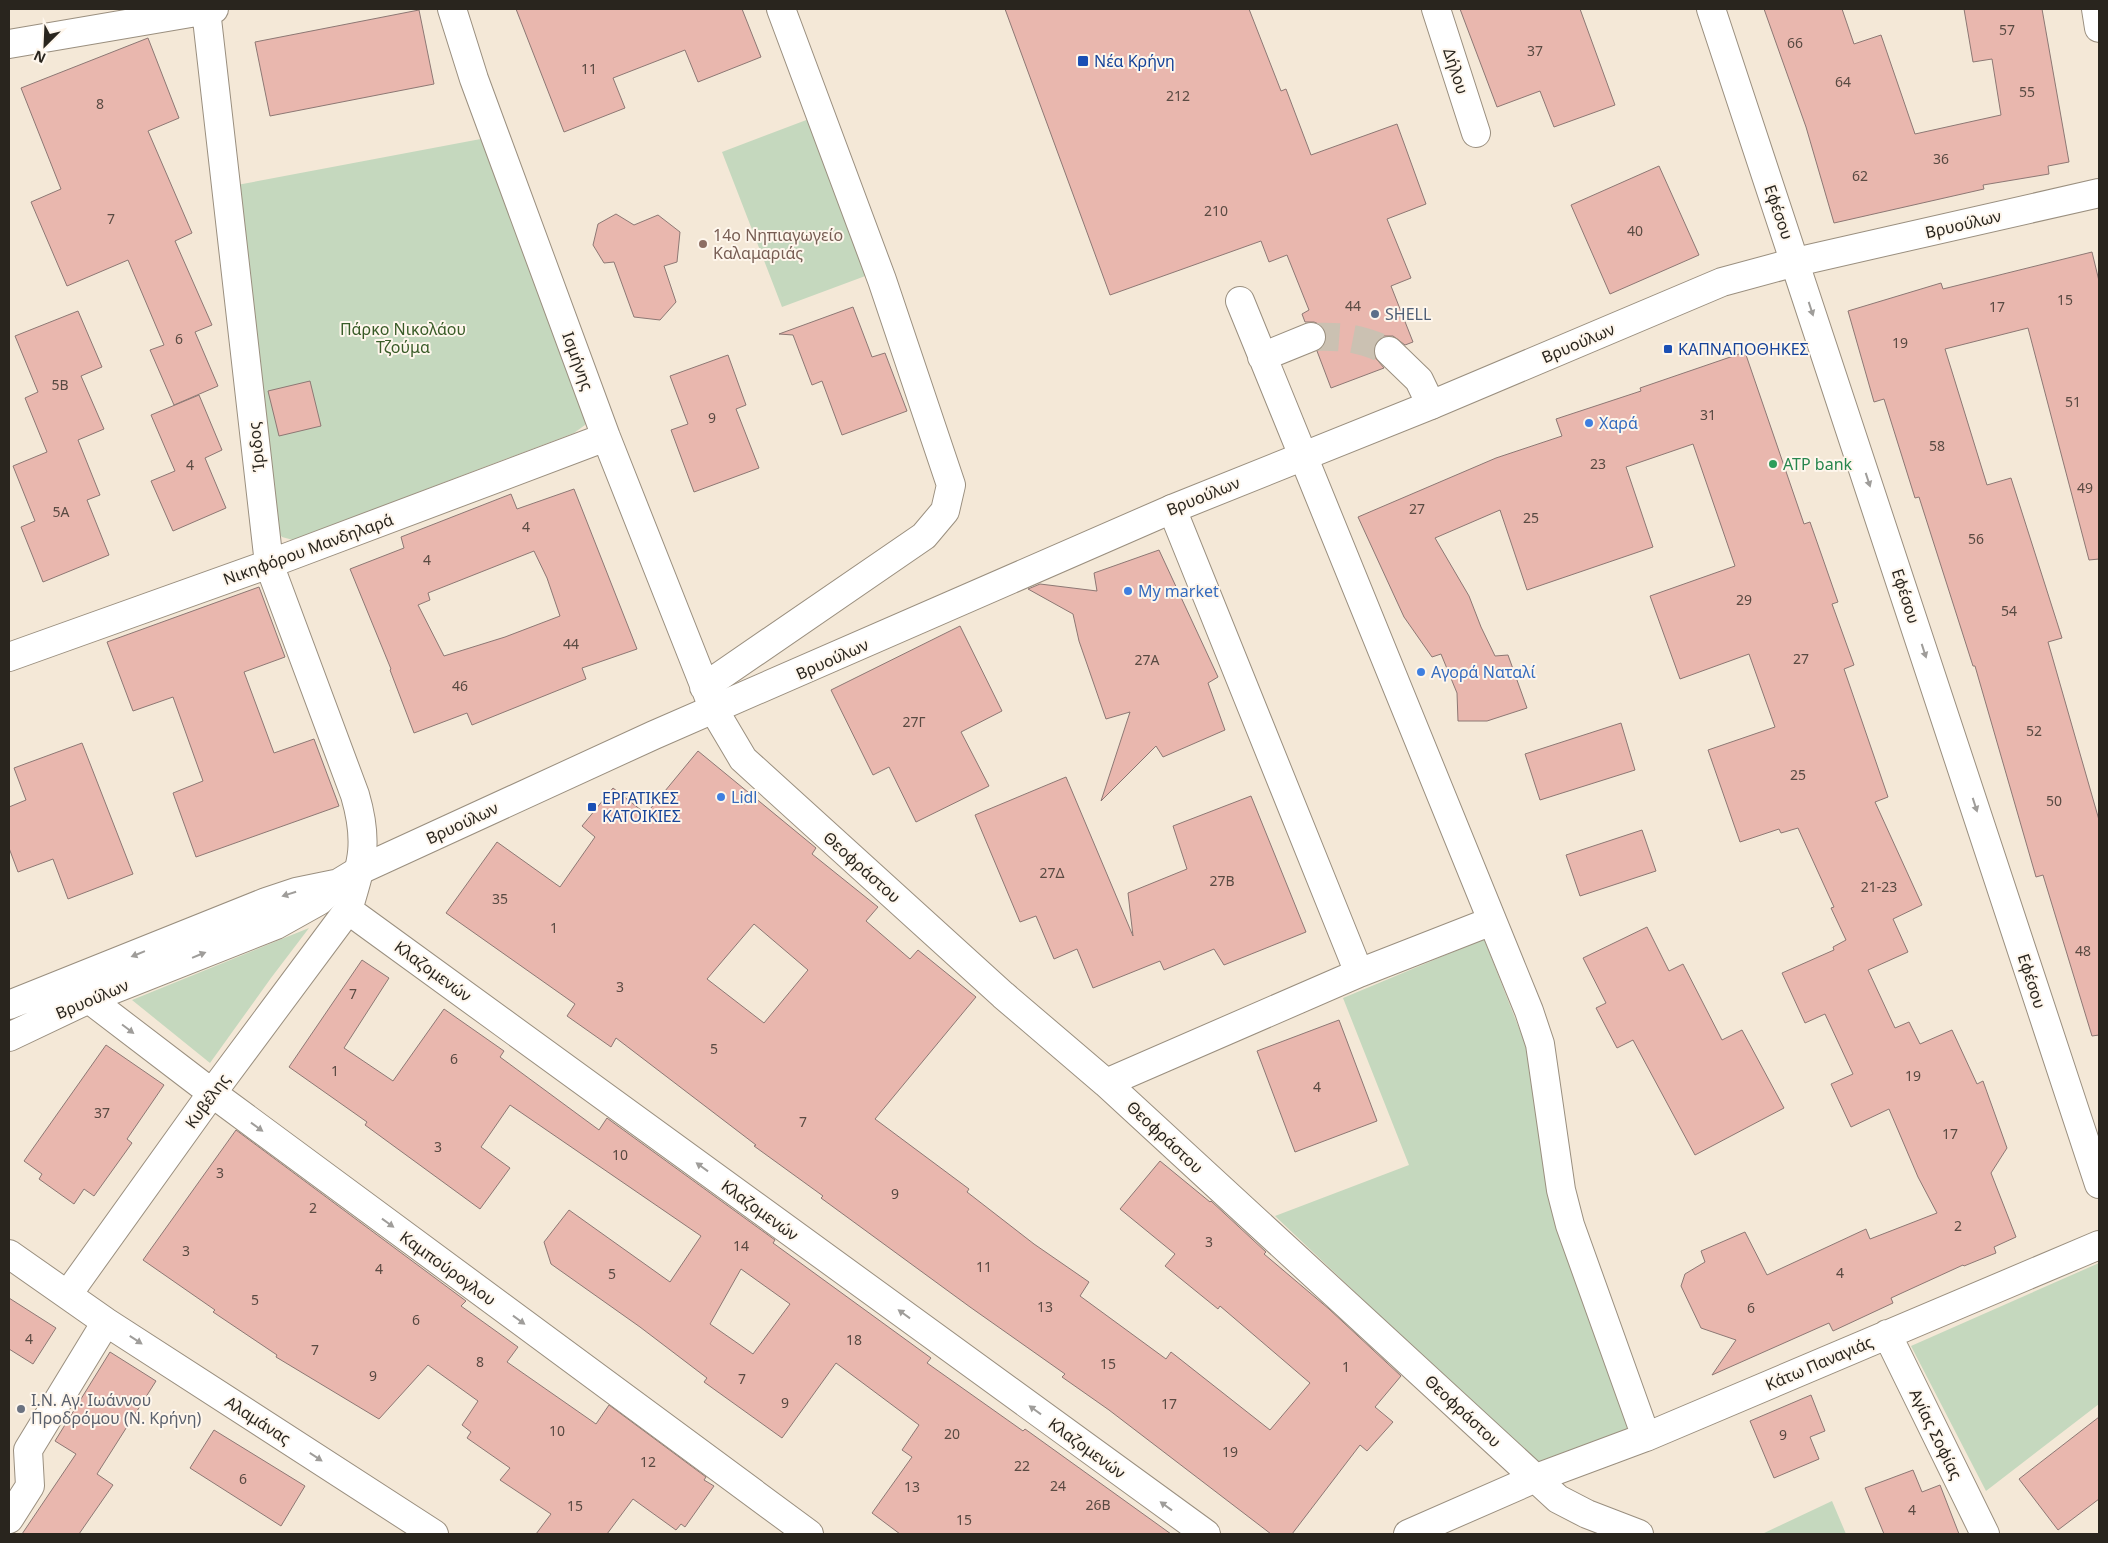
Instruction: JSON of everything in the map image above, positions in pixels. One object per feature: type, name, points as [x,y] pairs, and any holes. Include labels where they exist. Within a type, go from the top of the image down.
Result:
[{"type":"street","name":"Ισμήνης","points":[[452,9],[474,79],[606,438],[709,699]]},
{"type":"street","points":[[709,699],[924,536],[945,511],[952,485],[882,280],[781,9]]},
{"type":"street","name":"Δήλου","points":[[1436,9],[1476,133]]},
{"type":"street","name":"Εφέσου","points":[[1711,9],[2099,1184]]},
{"type":"street","points":[[2096,9],[2099,28]]},
{"type":"street","points":[[9,44],[210,10]]},
{"type":"street","name":"Ίριδος","points":[[210,10],[269,564],[362,818],[363,853],[360,870]]},
{"type":"street","name":"Βρυούλων","points":[[9,1036],[89,999],[276,925],[319,901],[337,884],[360,870],[654,735],[709,699],[1172,508],[1431,405],[1722,282],[1796,262],[2099,193]]},
{"type":"street","points":[[1240,301],[1492,921],[1540,1044],[1561,1190],[1570,1226],[1646,1437]]},
{"type":"street","points":[[1262,357],[1311,337]]},
{"type":"street","points":[[1389,351],[1419,380],[1431,405]]},
{"type":"street","name":"Νικηφόρου Μανδηλαρά","points":[[9,657],[269,564],[606,438]]},
{"type":"street","points":[[1172,508],[1359,973]]},
{"type":"street","name":"Θεοφράστου","points":[[709,699],[743,759],[1003,994],[1106,1084],[1558,1499],[1587,1514],[1639,1534]]},
{"type":"street","points":[[348,910],[360,870]]},
{"type":"street","name":"Βρυούλων","points":[[9,1005],[266,902],[315,887],[337,884]]},
{"type":"street","name":"Κυβέλης","points":[[68,1294],[212,1093],[348,910]]},
{"type":"street","name":"Κλαζομενών","points":[[348,910],[1206,1534]]},
{"type":"street","points":[[1106,1084],[1359,973],[1492,921]]},
{"type":"street","name":"Καμπούρογλου","points":[[89,999],[212,1093],[809,1534]]},
{"type":"street","name":"Κάτω Παναγιάς","points":[[1408,1534],[1536,1478],[1646,1437],[2099,1244]]},
{"type":"street","name":"Αλαμάνας","points":[[9,1254],[106,1322],[434,1534]]},
{"type":"street","points":[[9,1519],[30,1486],[28,1450],[106,1322]]},
{"type":"street","name":"Αγίας Σοφίας","points":[[1887,1334],[1985,1534]]},
{"type":"green space","points":[[809,119],[868,275],[782,307],[722,152]]},
{"type":"green space","name":"Πάρκο Νικολάου Τζούμα","points":[[486,138],[589,415],[585,425],[574,433],[293,540],[282,537],[275,528],[237,185]]},
{"type":"green space","points":[[309,928],[210,1063],[132,1000]]},
{"type":"green space","points":[[1484,939],[1526,1046],[1556,1219],[1633,1433],[1540,1468],[1275,1216],[1409,1165],[1343,998]]},
{"type":"green space","points":[[2099,1263],[2099,1404],[1986,1491],[1911,1346]]},
{"type":"green space","points":[[1832,1501],[1846,1534],[1762,1534]]},
{"type":"building","points":[[516,9],[742,9],[761,57],[698,82],[685,50],[613,78],[625,108],[564,132]]},
{"type":"building","points":[[1005,9],[1249,9],[1281,91],[1286,89],[1311,155],[1397,124],[1426,204],[1387,219],[1411,278],[1391,286],[1413,342],[1405,345],[1393,336],[1384,336],[1377,341],[1374,348],[1374,356],[1384,368],[1331,388],[1317,351],[1323,347],[1326,340],[1325,331],[1321,325],[1314,322],[1305,322],[1302,314],[1309,310],[1287,255],[1269,262],[1261,241],[1110,295]]},
{"type":"building","points":[[1460,9],[1580,9],[1615,105],[1554,127],[1540,91],[1497,107]]},
{"type":"building","points":[[1764,9],[1842,9],[1854,44],[1881,35],[1915,134],[2001,115],[1992,59],[1973,62],[1964,9],[2042,9],[2069,162],[2048,166],[2049,174],[1983,185],[1984,189],[1834,223],[1806,127]]},
{"type":"building","points":[[419,10],[434,84],[270,116],[255,42]]},
{"type":"building","points":[[148,38],[179,118],[148,131],[192,233],[175,241],[212,325],[195,332],[218,386],[174,405],[150,350],[164,345],[128,260],[67,286],[31,202],[61,189],[21,88]]},
{"type":"building","points":[[1659,166],[1699,255],[1610,294],[1571,205]]},
{"type":"building","points":[[616,214],[634,225],[658,215],[680,232],[677,262],[664,266],[676,302],[660,320],[634,317],[614,262],[604,263],[593,245],[598,224]]},
{"type":"building","points":[[2092,252],[2099,281],[2099,559],[2089,560],[2028,328],[1945,349],[1987,485],[2011,478],[2062,638],[2048,642],[2099,820],[2099,1035],[2092,1036],[2043,875],[2036,877],[1975,666],[1973,666],[1919,497],[1915,498],[1884,399],[1874,402],[1848,311],[1941,283],[1943,289]]},
{"type":"building","points":[[853,307],[872,357],[885,353],[907,411],[842,435],[822,381],[812,385],[793,335],[779,334]]},
{"type":"building","points":[[78,311],[102,367],[81,376],[104,429],[78,440],[100,495],[87,500],[109,555],[43,582],[21,527],[35,521],[13,466],[47,452],[25,398],[38,392],[15,336]]},
{"type":"building","points":[[1745,352],[1804,524],[1810,522],[1838,602],[1832,604],[1854,665],[1844,669],[1888,797],[1875,802],[1922,905],[1893,919],[1908,952],[1868,970],[1895,1028],[1909,1022],[1920,1044],[1952,1030],[1977,1084],[1983,1081],[2007,1148],[1991,1173],[2016,1237],[1994,1247],[1996,1253],[1963,1265],[1891,1298],[1893,1303],[1833,1331],[1829,1323],[1712,1375],[1736,1340],[1701,1328],[1681,1286],[1685,1274],[1705,1262],[1701,1251],[1745,1232],[1767,1275],[1866,1229],[1870,1239],[1937,1213],[1918,1177],[1889,1109],[1851,1127],[1831,1084],[1853,1074],[1825,1014],[1805,1023],[1782,973],[1834,950],[1833,947],[1846,940],[1831,908],[1834,907],[1798,828],[1781,833],[1779,829],[1740,842],[1708,750],[1775,727],[1749,654],[1680,679],[1650,596],[1735,566],[1693,444],[1626,467],[1653,547],[1527,590],[1500,510],[1435,538],[1469,596],[1495,656],[1508,655],[1527,708],[1487,721],[1458,721],[1457,693],[1441,654],[1432,657],[1404,617],[1358,517],[1496,458],[1562,436],[1556,419],[1641,391],[1640,388]]},
{"type":"building","points":[[728,355],[746,405],[736,409],[759,468],[694,492],[671,430],[688,424],[670,376]]},
{"type":"building","points":[[310,381],[321,426],[279,436],[268,391]]},
{"type":"building","points":[[199,395],[222,450],[205,458],[226,508],[173,531],[151,481],[175,471],[151,415]]},
{"type":"building","points":[[574,489],[637,649],[582,668],[586,679],[472,725],[467,713],[414,733],[391,669],[350,569],[404,548],[401,537],[511,494],[517,509]],"holes":[[[534,551],[547,578],[560,616],[505,637],[444,656],[418,605],[430,600],[428,593]]]},
{"type":"building","points":[[1159,550],[1218,677],[1208,683],[1225,730],[1163,757],[1156,746],[1101,801],[1130,712],[1106,719],[1079,641],[1073,614],[1028,589],[1040,584],[1097,591],[1094,573]]},
{"type":"building","points":[[259,587],[285,657],[244,672],[274,753],[314,739],[339,806],[196,857],[173,793],[203,781],[173,697],[133,711],[107,642]]},
{"type":"building","points":[[960,626],[1002,711],[961,732],[989,786],[916,822],[889,767],[873,775],[831,690]]},
{"type":"building","points":[[1621,723],[1635,770],[1540,800],[1525,754]]},
{"type":"building","points":[[82,743],[133,874],[68,899],[53,859],[18,872],[9,848],[9,807],[26,800],[14,768]]},
{"type":"building","points":[[698,751],[816,848],[812,854],[878,907],[866,921],[910,959],[918,950],[976,997],[875,1119],[969,1189],[967,1192],[1034,1244],[1089,1282],[1080,1296],[1166,1359],[1171,1352],[1270,1430],[1310,1383],[1220,1306],[1218,1309],[1165,1266],[1175,1254],[1120,1209],[1160,1161],[1211,1201],[1266,1252],[1264,1254],[1329,1309],[1401,1376],[1375,1407],[1393,1422],[1367,1451],[1360,1445],[1292,1534],[1271,1534],[1109,1410],[1062,1377],[1065,1374],[821,1198],[823,1196],[754,1146],[756,1145],[616,1038],[611,1047],[567,1016],[575,1004],[446,913],[497,842],[560,887],[595,837],[582,826],[613,788],[646,814]],"holes":[[[754,924],[808,970],[764,1023],[707,979]]]},
{"type":"building","points":[[1066,777],[1133,936],[1128,893],[1187,869],[1173,826],[1251,796],[1306,932],[1224,965],[1214,949],[1164,970],[1160,961],[1093,988],[1077,949],[1054,959],[1036,916],[1020,922],[975,815]]},
{"type":"building","points":[[1642,830],[1656,871],[1580,896],[1566,855]]},
{"type":"building","points":[[1647,927],[1669,971],[1683,964],[1722,1040],[1742,1030],[1784,1108],[1695,1155],[1633,1040],[1617,1048],[1596,1008],[1606,1003],[1583,958]]},
{"type":"building","points":[[362,960],[389,978],[344,1048],[393,1081],[444,1009],[504,1051],[500,1057],[599,1130],[607,1118],[775,1240],[773,1243],[931,1358],[927,1363],[1023,1431],[1025,1429],[1171,1534],[900,1534],[872,1513],[912,1457],[902,1450],[919,1425],[836,1363],[782,1438],[704,1382],[707,1378],[640,1327],[551,1264],[544,1242],[569,1210],[670,1282],[701,1236],[510,1105],[481,1147],[510,1168],[480,1209],[365,1125],[367,1122],[289,1067]],"holes":[[[741,1269],[790,1304],[753,1354],[710,1324]]]},
{"type":"building","points":[[1339,1020],[1377,1121],[1295,1152],[1257,1051]]},
{"type":"building","points":[[106,1045],[164,1085],[127,1139],[132,1143],[94,1196],[84,1189],[74,1204],[39,1179],[42,1174],[24,1161]]},
{"type":"building","points":[[236,1130],[466,1301],[461,1306],[518,1347],[507,1362],[596,1424],[609,1405],[706,1477],[704,1480],[714,1486],[685,1527],[681,1524],[676,1530],[633,1499],[607,1534],[536,1534],[551,1514],[500,1480],[510,1468],[467,1438],[471,1432],[462,1425],[478,1401],[428,1365],[379,1419],[276,1357],[277,1355],[213,1312],[215,1310],[143,1260]]},
{"type":"building","points":[[9,1298],[56,1328],[33,1364],[9,1349]]},
{"type":"building","points":[[110,1352],[156,1381],[97,1474],[113,1485],[79,1534],[22,1534],[76,1454],[55,1441]]},
{"type":"building","points":[[1811,1395],[1825,1431],[1810,1437],[1819,1459],[1774,1478],[1750,1421]]},
{"type":"building","points":[[2099,1417],[2099,1499],[2058,1530],[2019,1479]]},
{"type":"building","points":[[214,1430],[305,1486],[281,1526],[190,1468]]},
{"type":"building","points":[[1913,1470],[1922,1492],[1940,1485],[1959,1534],[1884,1534],[1865,1488]]},
{"type":"tunnel","points":[[1311,337],[1351,339],[1369,343],[1389,351]]},
{"type":"place","name":"Νέα Κρήνη","points":[[1083,61]]},
{"type":"place","name":"14ο Νηπιαγωγείο Καλαμαριάς","points":[[703,244]]},
{"type":"place","name":"SHELL","points":[[1375,314]]},
{"type":"place","name":"ΚΑΠΝΑΠΟΘΗΚΕΣ","points":[[1668,349]]},
{"type":"place","name":"Χαρά","points":[[1589,423]]},
{"type":"place","name":"ATP bank","points":[[1773,464]]},
{"type":"place","name":"My market","points":[[1128,591]]},
{"type":"place","name":"Αγορά Ναταλί","points":[[1421,672]]},
{"type":"place","name":"Lidl","points":[[721,797]]},
{"type":"place","name":"ΕΡΓΑΤΙΚΕΣ ΚΑΤΟΙΚΙΕΣ","points":[[592,807]]},
{"type":"place","name":"Ι.Ν. Αγ. Ιωάννου Προδρόμου (Ν. Κρήνη)","points":[[21,1409]]}]
